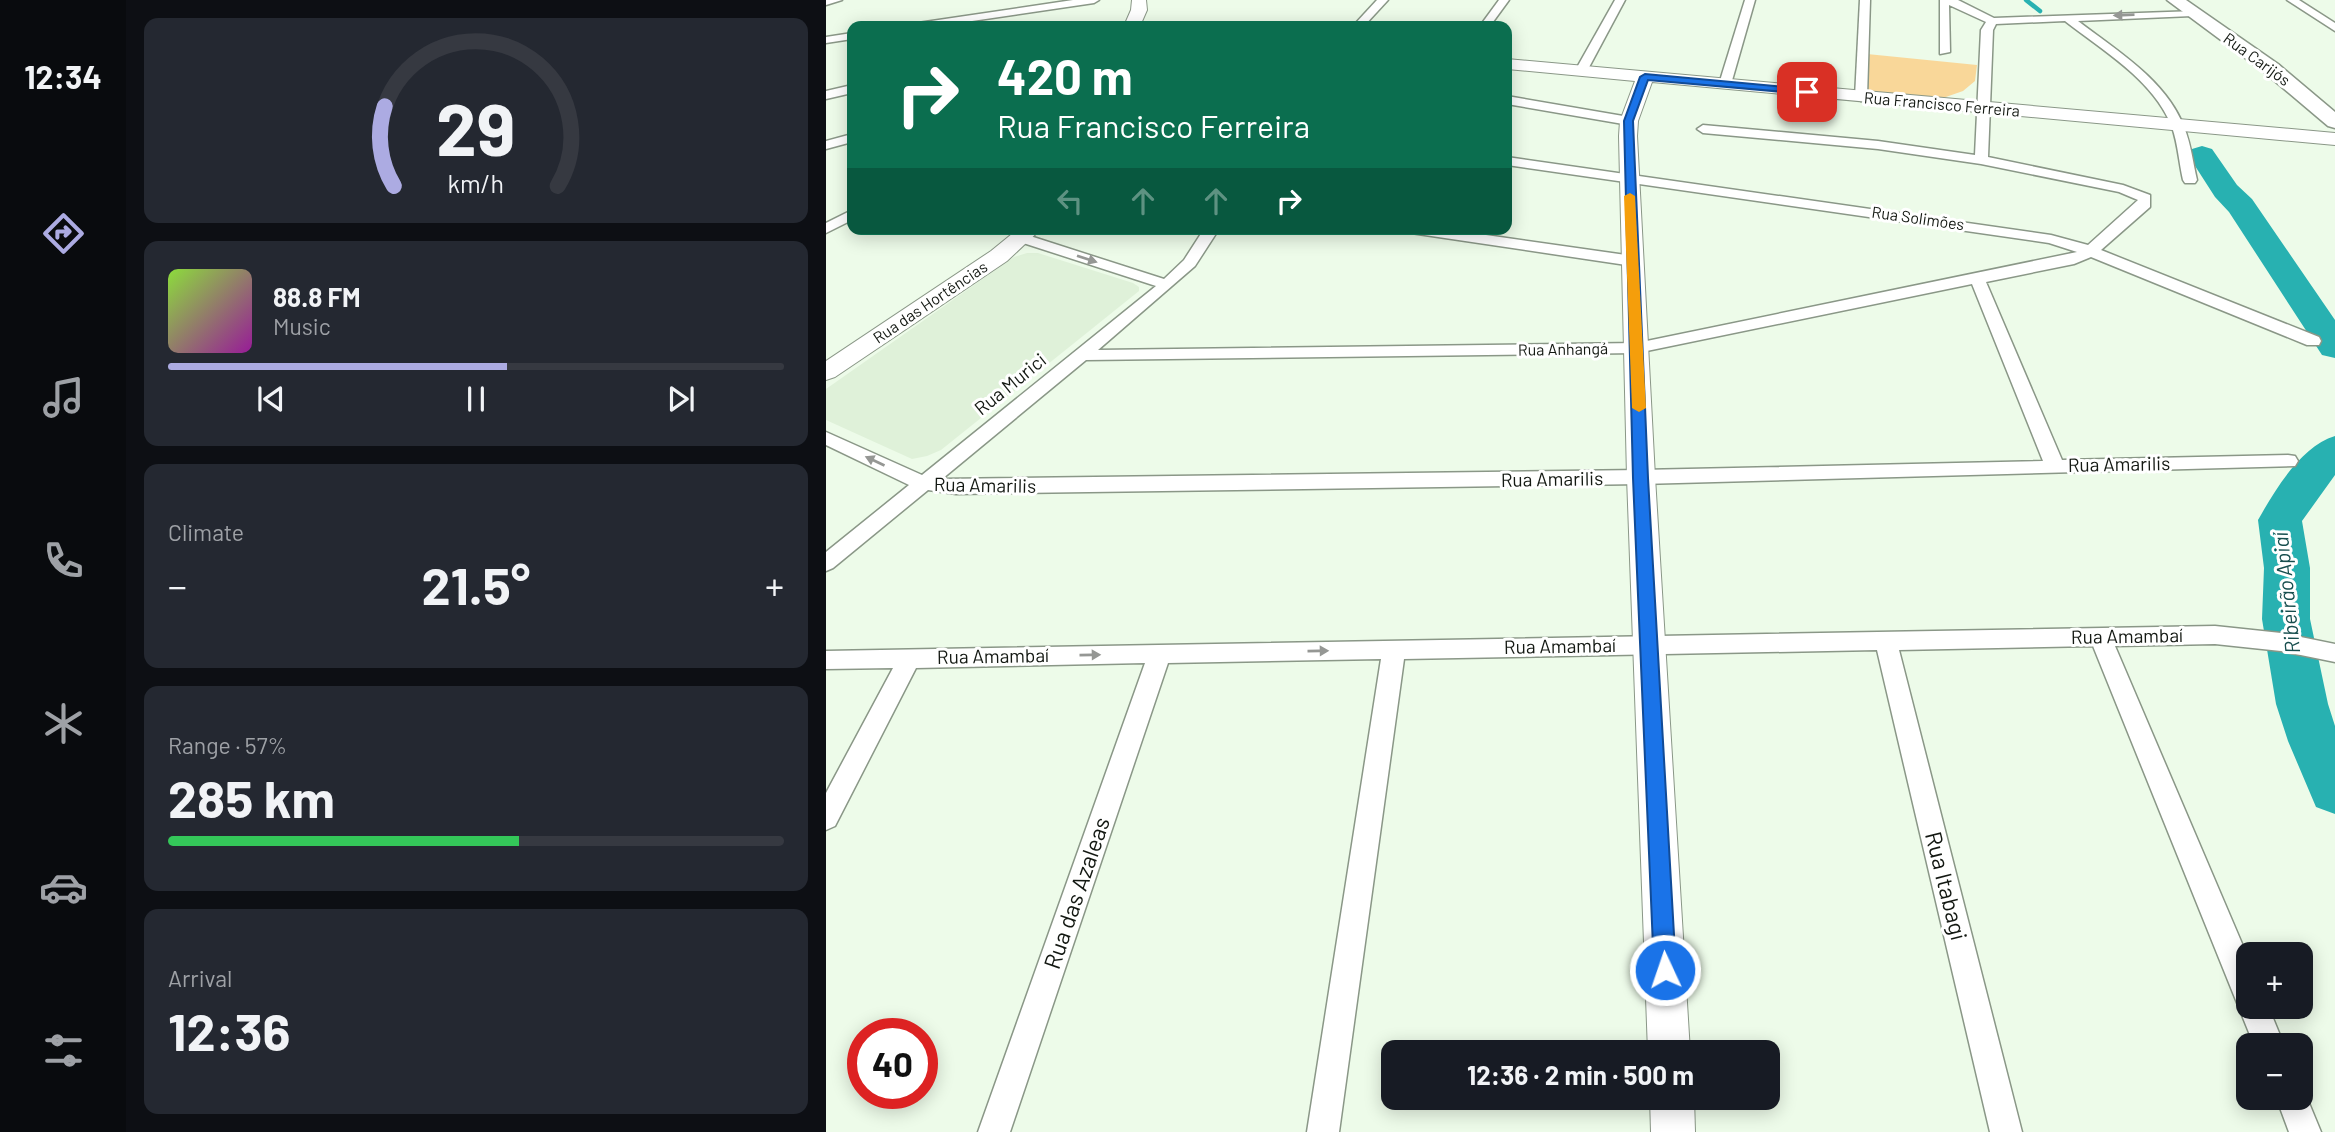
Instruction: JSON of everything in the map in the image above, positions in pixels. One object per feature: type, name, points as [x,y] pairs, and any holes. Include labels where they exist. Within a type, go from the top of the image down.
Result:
[{"type":"main road","name":"Rua Carijós","points":[[2175,0],[2271,68],[2334,119]]},
{"type":"street","points":[[826,2],[837,0]]},
{"type":"street","points":[[952,21],[1094,0]]},
{"type":"street","points":[[1134,21],[1139,10],[1139,0]]},
{"type":"street","points":[[1363,21],[1383,0]]},
{"type":"street","points":[[1489,21],[1504,0]]},
{"type":"street","points":[[1581,71],[1620,0]]},
{"type":"street","points":[[1725,84],[1750,0]]},
{"type":"street","points":[[1861,97],[1864,0]]},
{"type":"street","points":[[1944,52],[1944,2],[1954,2],[1992,21],[2192,13]]},
{"type":"street","points":[[2297,3],[2335,13]]},
{"type":"street","points":[[2297,3],[2335,28]]},
{"type":"street","points":[[2066,17],[2137,73],[2158,94],[2177,125],[2190,180]]},
{"type":"street","points":[[1703,129],[1878,145],[1981,160],[1987,30],[1992,21]]},
{"type":"street","points":[[826,40],[847,37]]},
{"type":"street","name":"Rua Francisco Ferreira","points":[[1512,64],[2335,139]]},
{"type":"street","points":[[1645,77],[1629,121],[1629,178],[1668,1040]]},
{"type":"street","points":[[826,95],[847,90]]},
{"type":"street","points":[[1512,101],[1629,121]]},
{"type":"street","points":[[826,145],[847,139]]},
{"type":"street","name":"Rua Anhangá","points":[[1079,355],[1637,348],[1979,281],[2074,259],[2091,251],[2145,204],[2145,198],[2140,194],[2123,189],[1981,160]]},
{"type":"street","name":"Rua Solimões","points":[[1512,162],[2020,233],[2091,251],[2313,341]]},
{"type":"street","points":[[826,229],[847,217]]},
{"type":"street","name":"Rua das Hortências","points":[[826,372],[999,256],[1025,235]]},
{"type":"street","points":[[1029,235],[1167,285]]},
{"type":"street","name":"Rua Murici","points":[[826,564],[1167,285],[1190,263],[1208,235]]},
{"type":"street","points":[[1453,235],[1633,261]]},
{"type":"street","points":[[1979,281],[2055,466]]},
{"type":"street","name":"Rua Amarilis","points":[[826,438],[923,483],[972,487],[1641,478],[2288,461]]},
{"type":"street","name":"Rua Amambaí","points":[[826,660],[2215,635],[2291,644],[2335,653]]},
{"type":"street","points":[[2100,637],[2236,964]]},
{"type":"street","name":"Rua Itabagi","points":[[1886,640],[2006,1132]]},
{"type":"street","points":[[1323,1132],[1394,649]]},
{"type":"street","name":"Rua das Azaleas","points":[[993,1132],[1160,654]]},
{"type":"street","points":[[826,818],[910,658]]},
{"type":"street","points":[[1672,1110],[1673,1132]]},
{"type":"street","points":[[2296,1110],[2305,1132]]},
{"type":"shaded area","points":[[1867,54],[1977,65],[1975,81],[1963,91],[1943,98],[1870,91],[1866,89]]},
{"type":"shaded area","points":[[1038,253],[1133,283],[1139,287],[1139,291],[941,450],[927,456],[912,459],[826,420],[826,389],[1014,257]]},
{"type":"waterway","points":[[2026,0],[2040,11]]},
{"type":"waterway","name":"Ribeirão Apiaí","points":[[2202,155],[2226,191],[2241,206],[2335,347]]},
{"type":"waterway","name":"Ribeirão Apiaí","points":[[2335,450],[2309,477],[2280,520],[2287,568],[2286,619],[2302,704],[2335,790]]},
{"type":"slow traffic","points":[[1630,196],[1639,408]]},
{"type":"route","points":[[1665,970],[1641,478],[1629,121],[1645,77],[1807,92]]}]
